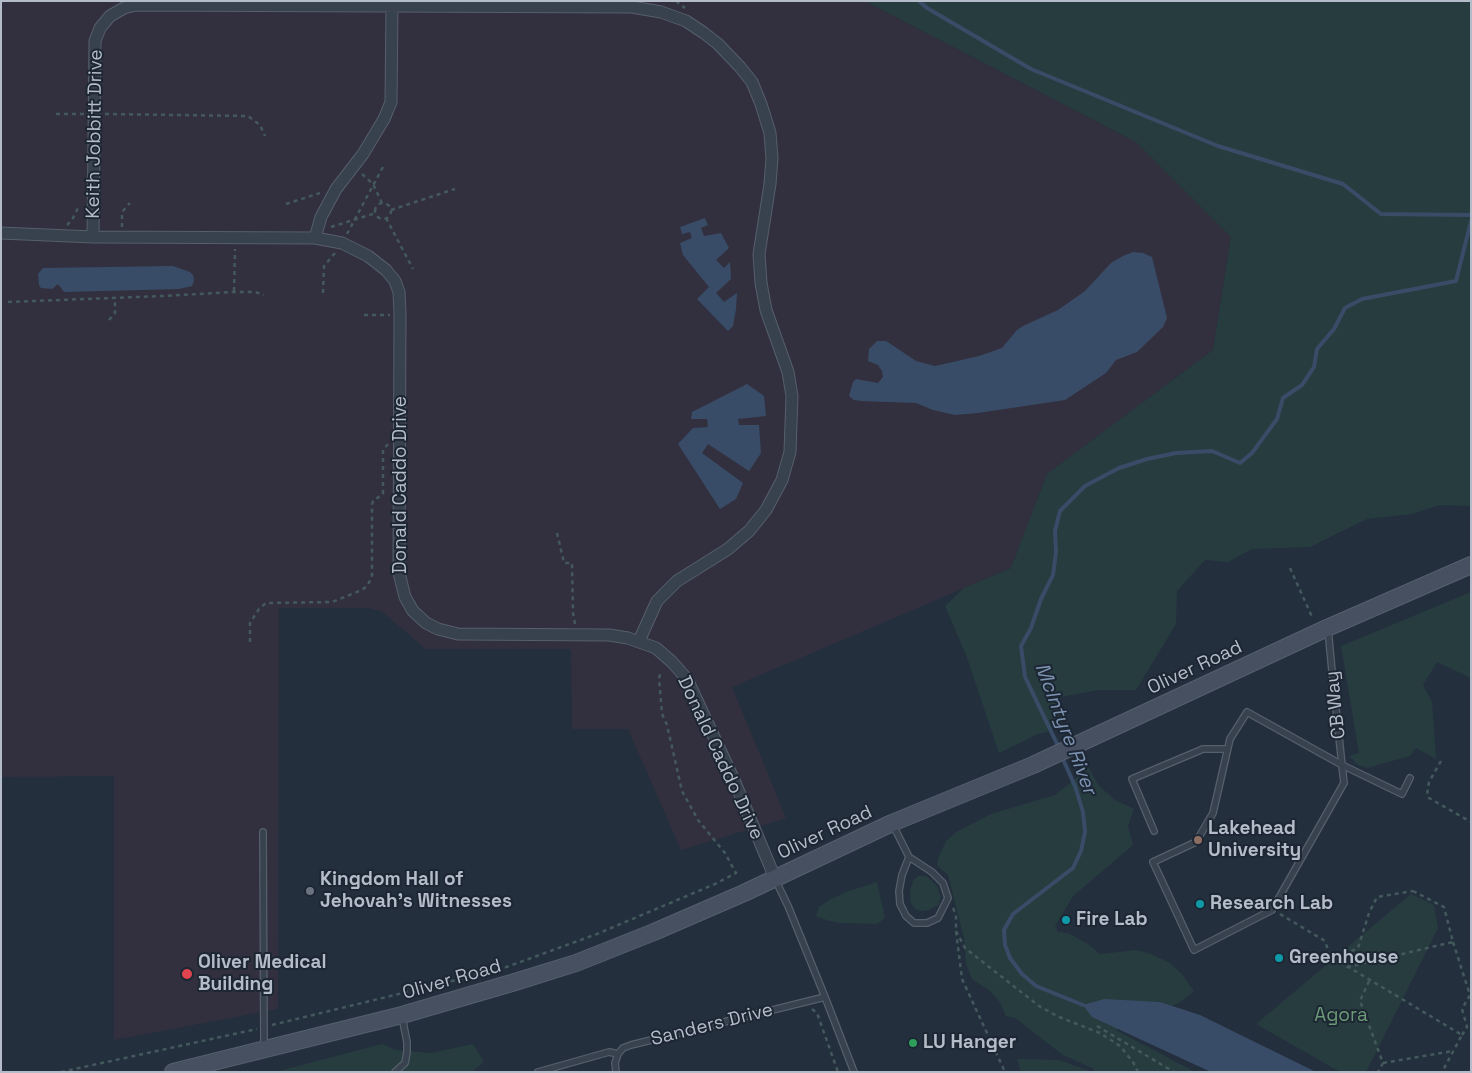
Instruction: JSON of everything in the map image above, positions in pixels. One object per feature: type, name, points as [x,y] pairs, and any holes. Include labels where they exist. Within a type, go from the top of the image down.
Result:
[{"type":"main road","name":"Oliver Road","points":[[173,1072],[402,1014],[576,963],[654,932],[892,823],[1033,765],[1323,630],[1471,565]]},
{"type":"street","name":"Keith Jobbitt Drive","points":[[93,237],[95,41],[100,28],[110,16],[124,8],[136,5],[632,8],[661,12],[686,21],[718,44],[752,82],[762,104],[770,133],[772,145],[768,193],[759,254],[760,282],[766,310],[788,372],[792,396],[790,452],[782,480],[766,510],[755,524],[728,549],[677,581],[657,601],[640,641]]},
{"type":"street","points":[[316,234],[321,217],[336,189],[384,119],[391,102],[392,7]]},
{"type":"street","name":"Donald Caddo Drive","points":[[1,233],[93,237],[235,238],[316,234],[342,243],[368,256],[395,281],[399,292],[399,573],[405,597],[413,611],[426,623],[438,629],[458,634],[609,635],[640,641],[656,648],[687,679],[734,780],[775,878]]},
{"type":"lane","name":"CB Way","points":[[1272,910],[1344,783],[1323,630]]},
{"type":"lane","points":[[1272,910],[1194,950],[1153,862],[1196,842],[1213,813],[1230,739],[1247,712],[1342,765],[1402,794],[1410,778]]},
{"type":"lane","points":[[1154,831],[1132,779],[1203,749],[1227,750]]},
{"type":"lane","points":[[892,823],[909,857],[932,872],[943,883],[948,898],[938,918],[927,923],[914,923],[906,916],[900,904],[899,891],[902,875],[909,857]]},
{"type":"lane","points":[[263,832],[264,1049]]},
{"type":"lane","points":[[775,878],[826,997],[854,1072]]},
{"type":"lane","name":"Sanders Drive","points":[[618,1054],[623,1048],[632,1045],[826,997]]},
{"type":"lane","points":[[395,1072],[405,1063],[407,1052],[402,1014]]},
{"type":"lane","points":[[538,1072],[609,1052],[618,1054],[615,1063],[616,1072]]},
{"type":"path","points":[[56,114],[248,116],[260,125],[265,136]]},
{"type":"path","points":[[323,293],[324,266],[342,243],[384,165]]},
{"type":"path","points":[[352,168],[373,184],[382,204]]},
{"type":"path","points":[[286,204],[318,195],[323,189]]},
{"type":"path","points":[[386,218],[391,210],[455,189]]},
{"type":"path","points":[[122,231],[122,212],[130,203]]},
{"type":"path","points":[[376,213],[376,208],[382,204],[387,204],[391,210]]},
{"type":"path","points":[[316,234],[376,213]]},
{"type":"path","points":[[376,213],[382,218],[386,218],[413,270]]},
{"type":"path","points":[[234,292],[235,238]]},
{"type":"path","points":[[8,302],[234,292],[256,292],[264,296]]},
{"type":"path","points":[[109,320],[116,313],[115,298]]},
{"type":"path","points":[[364,315],[400,315]]},
{"type":"path","points":[[250,642],[250,623],[258,609],[266,603],[332,602],[362,590],[368,585],[372,575],[372,505],[383,494],[383,450],[400,433]]},
{"type":"path","points":[[557,533],[564,563],[572,563],[573,613],[576,628]]},
{"type":"path","points":[[1290,568],[1323,630]]},
{"type":"path","points":[[61,1072],[264,1027],[501,969],[597,934],[736,874],[725,853],[698,820],[682,791],[667,725],[662,714],[659,678],[661,672]]},
{"type":"path","points":[[1441,761],[1428,782],[1427,795],[1429,798],[1471,822]]},
{"type":"path","points":[[1347,967],[1345,954],[1358,948],[1369,912],[1377,897],[1413,891],[1444,907],[1452,942],[1470,995],[1462,1009],[1467,1027],[1442,1072]]},
{"type":"path","points":[[948,898],[956,915],[962,979],[1003,1063],[1005,1072]]},
{"type":"path","points":[[1272,910],[1325,941],[1330,956],[1462,1035]]},
{"type":"path","points":[[956,931],[965,948],[1039,1006],[1058,1017],[1100,1033],[1120,1046],[1133,1062],[1138,1072]]},
{"type":"path","points":[[1347,967],[1452,942]]},
{"type":"path","points":[[1369,981],[1360,1001],[1383,1063],[1378,1072]]},
{"type":"path","points":[[806,1002],[817,1013],[838,1072]]},
{"type":"path","points":[[1097,1026],[1174,1072]]},
{"type":"path","points":[[1383,1063],[1453,1051]]},
{"type":"shaded area","points":[[1,1],[865,1],[1136,142],[1231,237],[1213,350],[1047,474],[1011,568],[732,687],[786,818],[681,850],[628,729],[572,729],[571,649],[426,649],[381,611],[369,608],[279,608],[278,1009],[114,1040],[114,776],[1,777]]},
{"type":"green space","points":[[865,1],[1471,1],[1471,506],[1440,505],[1412,514],[1367,519],[1310,547],[1252,549],[1228,562],[1205,560],[1177,591],[1176,624],[1136,690],[1098,690],[1055,698],[1061,723],[1047,732],[1038,734],[999,753],[966,655],[945,606],[964,588],[1011,568],[1047,474],[1213,350],[1231,237],[1136,142]]},
{"type":"green space","points":[[1471,592],[1471,678],[1437,662],[1423,685],[1432,702],[1436,759],[1416,748],[1410,756],[1367,768],[1358,765],[1349,756],[1359,753],[1341,646]]},
{"type":"green space","points":[[1089,768],[1098,785],[1115,800],[1134,809],[1128,826],[1133,845],[1073,896],[1055,926],[1058,932],[1068,933],[1088,944],[1100,954],[1136,950],[1151,954],[1170,963],[1181,973],[1194,991],[1179,1003],[1116,1030],[1195,1072],[1095,1072],[1092,1068],[1063,1055],[1015,1018],[1006,1016],[999,1001],[990,991],[972,979],[966,964],[964,938],[948,875],[937,866],[939,856],[946,841],[956,832],[991,814],[1055,795]]},
{"type":"green space","points":[[918,876],[926,876],[932,881],[937,886],[941,897],[938,905],[929,910],[921,911],[915,909],[911,903],[910,892],[913,881]]},
{"type":"green space","points":[[877,882],[885,918],[877,924],[840,923],[816,916],[819,907],[829,900],[846,892]]},
{"type":"green space","name":"Agora","points":[[1411,894],[1434,905],[1438,928],[1366,1072],[1340,1072],[1256,1024]]},
{"type":"green space","points":[[382,1044],[395,1050],[431,1053],[473,1044],[484,1062],[474,1072],[275,1072]]},
{"type":"green space","points":[[1017,1059],[1059,1060],[1092,1072],[1021,1072]]},
{"type":"water","points":[[705,218],[708,225],[701,228],[704,236],[721,233],[729,248],[716,260],[724,268],[730,262],[731,279],[716,293],[724,302],[737,293],[733,326],[728,331],[697,299],[709,287],[683,255],[680,243],[692,238],[690,232],[682,234],[680,227]]},
{"type":"water","points":[[1133,252],[1143,253],[1152,257],[1167,318],[1163,327],[1137,352],[1116,360],[1106,373],[1065,400],[955,415],[933,410],[916,403],[862,401],[854,400],[849,396],[853,382],[856,379],[878,383],[883,377],[878,365],[868,361],[869,349],[877,341],[886,341],[916,361],[935,366],[979,356],[1002,348],[1017,330],[1058,310],[1085,291],[1111,263]]},
{"type":"water","points":[[173,266],[190,272],[193,275],[194,281],[192,286],[179,289],[64,292],[58,284],[52,289],[41,288],[39,285],[38,274],[43,268]]},
{"type":"water","points":[[747,384],[764,396],[766,416],[738,419],[739,425],[759,425],[761,453],[749,471],[708,444],[702,453],[743,483],[736,499],[720,509],[678,444],[693,428],[708,427],[707,419],[691,419],[692,412]]},
{"type":"water","points":[[1104,999],[1160,1002],[1200,1015],[1316,1072],[1211,1072],[1092,1017],[1083,1005]]},
{"type":"waterway","points":[[919,1],[927,8],[1031,69],[1218,146],[1343,184],[1381,214],[1471,215]]},
{"type":"waterway","name":"McIntyre River","points":[[1059,748],[1025,677],[1021,646],[1031,628],[1041,599],[1053,575],[1056,552],[1055,531],[1060,511],[1085,486],[1119,468],[1147,459],[1176,453],[1212,451],[1240,463],[1252,453],[1277,419],[1283,398],[1302,385],[1314,367],[1317,349],[1334,329],[1345,308],[1362,299],[1456,281],[1471,221]]},
{"type":"waterway","name":"McIntyre River","points":[[1062,757],[1075,786],[1083,812],[1085,832],[1081,851],[1073,868],[1013,914],[1004,930],[1005,945],[1010,958],[1022,974],[1036,986],[1083,1005]]},
{"type":"place","name":"Lakehead University","points":[[1198,840]]},
{"type":"place","name":"Kingdom Hall of Jehovah's Witnesses","points":[[310,891]]},
{"type":"place","name":"Research Lab","points":[[1200,904]]},
{"type":"place","name":"Fire Lab","points":[[1066,920]]},
{"type":"place","name":"Greenhouse","points":[[1279,958]]},
{"type":"place","name":"Oliver Medical Building","points":[[187,974]]},
{"type":"place","name":"LU Hanger","points":[[913,1043]]}]
